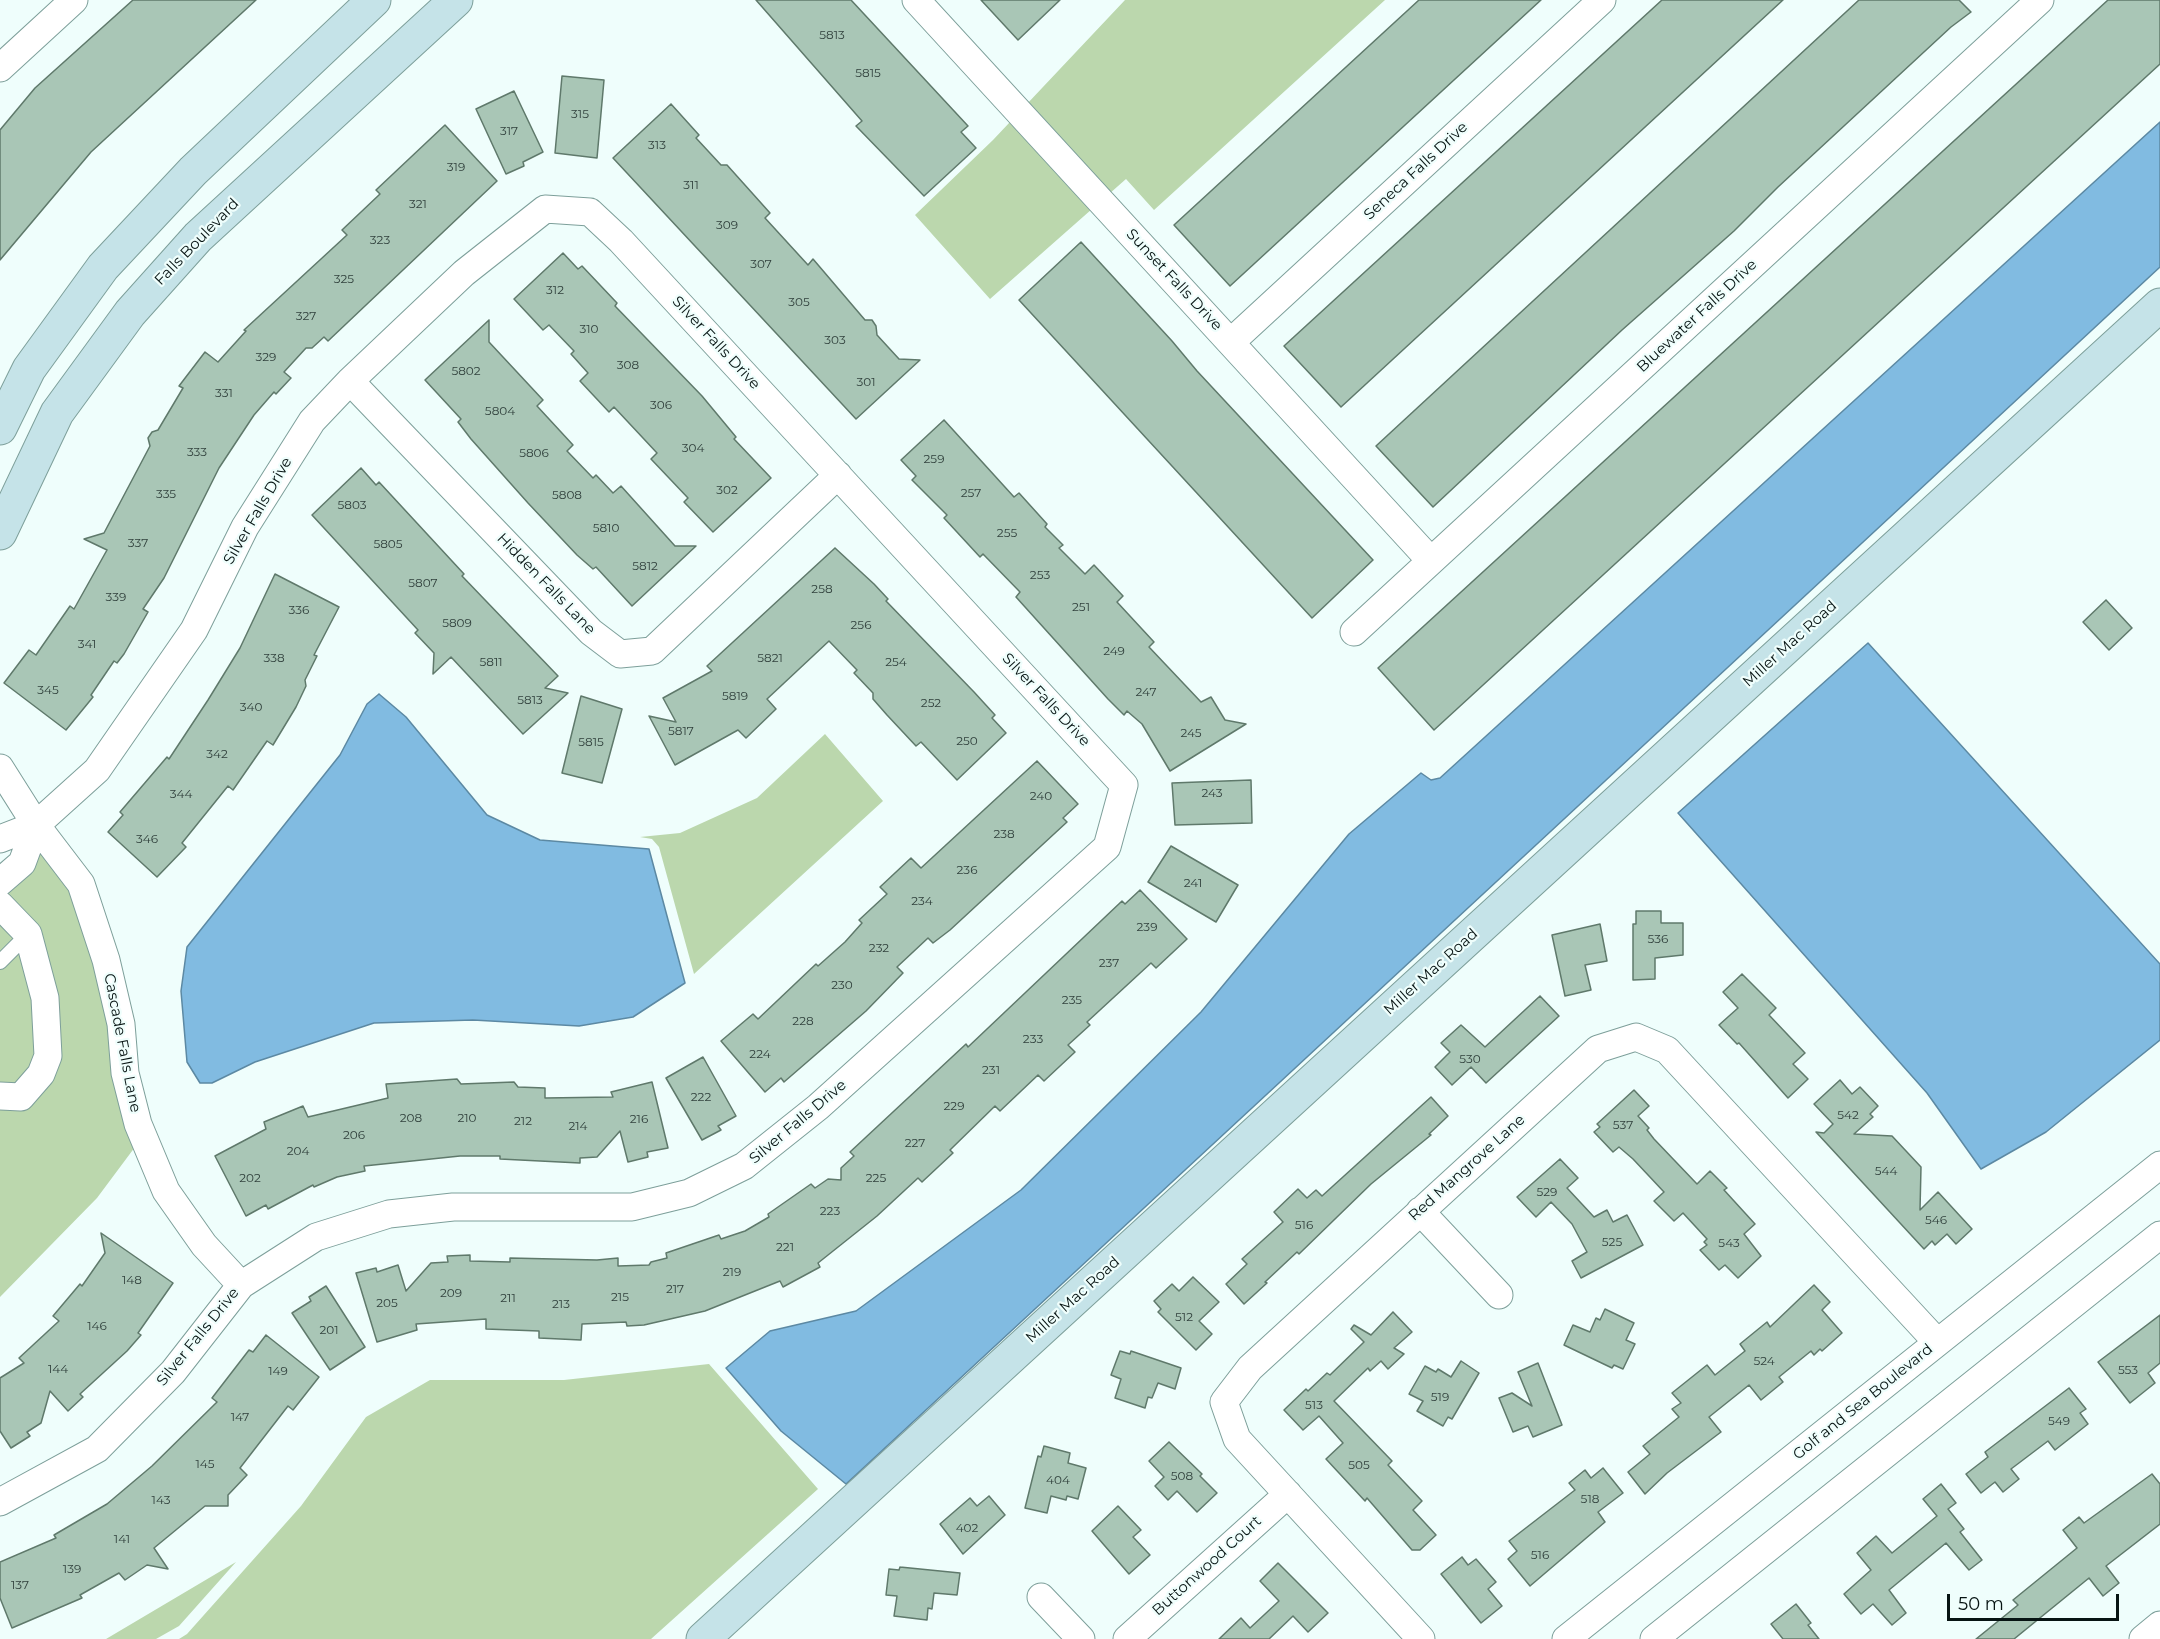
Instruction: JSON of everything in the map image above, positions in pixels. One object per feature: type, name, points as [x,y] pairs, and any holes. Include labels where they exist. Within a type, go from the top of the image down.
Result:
[{"type":"street","points":[[0,68],[74,0]]},
{"type":"street","points":[[0,428],[28,369],[103,267],[193,171],[374,0]]},
{"type":"street","name":"Falls Boulevard","points":[[0,533],[57,413],[130,313],[198,237],[456,0]]},
{"type":"street","name":"Sunset Falls Drive","points":[[916,0],[1431,561]]},
{"type":"street","name":"Seneca Falls Drive","points":[[1231,342],[1602,0]]},
{"type":"street","name":"Bluewater Falls Drive","points":[[1354,632],[2027,4]]},
{"type":"street","name":"Silver Falls Drive","points":[[0,1502],[97,1449],[174,1372],[241,1285],[316,1237],[388,1214],[453,1207],[632,1207],[688,1193],[744,1166],[818,1107],[1107,847],[1124,785],[621,241],[590,212],[545,208],[464,273],[350,381],[312,421],[245,527],[194,630],[147,700],[97,770],[36,825]]},
{"type":"street","name":"Miller Mac Road","points":[[703,1639],[2160,305]]},
{"type":"street","name":"Hidden Falls Lane","points":[[350,381],[591,633],[620,654],[652,651],[838,475]]},
{"type":"street","name":"Cascade Falls Lane","points":[[0,768],[36,825],[81,884],[106,960],[121,1024],[125,1073],[138,1124],[166,1191],[204,1245],[241,1285]]},
{"type":"street","name":"Cascade Falls Lane","points":[[0,796],[36,825]]},
{"type":"street","points":[[0,839],[36,825]]},
{"type":"street","points":[[0,882],[22,863],[36,825]]},
{"type":"street","points":[[0,905],[28,934],[45,998],[48,1056],[41,1074],[21,1097],[0,1096]]},
{"type":"street","name":"Red Mangrove Lane","points":[[1421,1639],[1237,1439],[1224,1402],[1250,1368],[1598,1049],[1636,1037],[1667,1050],[1937,1342]]},
{"type":"street","name":"Golf and Sea Boulevard","points":[[1566,1639],[2160,1165]]},
{"type":"street","points":[[1420,1211],[1499,1295]]},
{"type":"street","points":[[1654,1639],[2160,1235]]},
{"type":"street","name":"Buttonwood Court","points":[[1127,1639],[1288,1494]]},
{"type":"street","points":[[1041,1597],[1081,1639]]},
{"type":"street","points":[[2143,1639],[2160,1625]]},
{"type":"lane","points":[[0,962],[28,934]]},
{"type":"green space","points":[[1125,0],[1385,0],[1154,210],[1126,179],[990,299],[915,215],[993,140]]},
{"type":"green space","points":[[825,734],[883,801],[694,974],[659,847],[652,839],[640,837],[680,833],[757,798]]},
{"type":"green space","points":[[41,851],[70,889],[94,963],[135,1147],[97,1198],[0,1297],[0,1108],[60,1062],[6,894],[31,873]]},
{"type":"green space","points":[[0,922],[16,939],[33,999],[35,1053],[30,1067],[15,1084],[0,1083]]},
{"type":"green space","points":[[709,1364],[818,1489],[651,1639],[179,1639],[187,1634],[301,1506],[366,1417],[430,1380],[564,1380]]},
{"type":"green space","points":[[236,1562],[179,1626],[156,1639],[106,1639]]},
{"type":"water","points":[[2160,122],[2160,267],[846,1484],[781,1431],[726,1368],[770,1331],[856,1311],[1021,1190],[1201,1012],[1349,834],[1421,773],[1431,780],[1440,778]]},
{"type":"water","points":[[1868,643],[2160,964],[2160,1040],[2046,1132],[1981,1169],[1927,1093],[1678,813]]},
{"type":"water","points":[[379,694],[406,717],[487,815],[540,840],[649,849],[685,983],[633,1017],[579,1026],[473,1020],[374,1023],[255,1062],[212,1083],[200,1083],[187,1062],[181,991],[187,947],[340,755],[367,704]]},
{"type":"building","points":[[133,0],[256,0],[91,152],[0,260],[0,130],[35,88]]},
{"type":"building","points":[[756,0],[851,0],[968,126],[961,132],[976,148],[924,196],[856,126],[862,121]]},
{"type":"building","points":[[981,0],[1060,0],[1018,40]]},
{"type":"building","points":[[1419,0],[1541,0],[1230,286],[1174,225]]},
{"type":"building","points":[[1662,0],[1783,0],[1341,407],[1284,346]]},
{"type":"building","points":[[1859,0],[1959,0],[1971,12],[1951,27],[1778,187],[1734,231],[1622,330],[1433,507],[1376,446]]},
{"type":"building","points":[[2108,0],[2160,0],[2160,64],[1434,730],[1378,668]]},
{"type":"building","points":[[562,76],[604,80],[597,158],[555,153]]},
{"type":"building","points":[[514,91],[543,152],[523,162],[524,166],[506,174],[476,109]]},
{"type":"building","points":[[671,104],[699,135],[696,138],[721,165],[727,165],[770,213],[765,218],[808,265],[813,259],[865,320],[872,320],[876,326],[877,335],[899,359],[920,360],[856,419],[613,158]]},
{"type":"building","points":[[445,125],[497,181],[328,341],[324,337],[312,348],[306,348],[284,372],[291,378],[276,394],[274,392],[254,415],[219,468],[164,578],[143,609],[148,612],[124,654],[117,663],[114,661],[91,695],[93,697],[66,730],[4,683],[29,650],[36,655],[70,606],[74,609],[107,550],[84,539],[104,533],[150,446],[148,438],[152,432],[158,430],[183,388],[179,386],[205,352],[218,362],[246,331],[244,330],[347,235],[342,230],[380,194],[376,190]]},
{"type":"building","points":[[1081,242],[1197,371],[1373,560],[1312,618],[1019,300]]},
{"type":"building","points":[[563,253],[578,269],[582,266],[617,303],[615,306],[702,396],[736,437],[734,439],[771,478],[713,532],[684,502],[688,498],[651,459],[657,453],[614,407],[609,412],[580,381],[588,373],[571,354],[574,351],[549,325],[543,330],[514,299]]},
{"type":"building","points":[[489,320],[489,342],[543,400],[537,406],[573,445],[567,451],[593,478],[596,475],[613,493],[621,486],[675,546],[696,546],[632,606],[596,567],[593,569],[577,555],[528,503],[471,439],[458,422],[461,419],[425,380]]},
{"type":"building","points":[[944,420],[1014,497],[1019,493],[1047,524],[1045,527],[1063,545],[1059,548],[1085,574],[1094,565],[1123,596],[1117,602],[1154,642],[1149,647],[1201,702],[1211,697],[1225,720],[1246,724],[1170,771],[1142,724],[1127,711],[1124,715],[1108,699],[1016,597],[1020,592],[983,554],[980,557],[944,518],[947,515],[912,480],[916,476],[901,460]]},
{"type":"building","points":[[361,468],[376,485],[379,482],[464,574],[462,576],[558,676],[545,688],[568,693],[523,734],[451,657],[433,674],[434,653],[415,633],[418,630],[312,515]]},
{"type":"building","points":[[835,548],[874,584],[888,599],[886,601],[974,692],[995,715],[992,718],[1006,733],[957,780],[921,742],[916,746],[887,715],[873,699],[873,693],[854,673],[857,670],[829,641],[767,699],[776,709],[746,738],[738,730],[675,765],[649,716],[676,722],[663,698],[712,671],[707,666]]},
{"type":"building","points":[[275,574],[339,607],[314,655],[317,656],[305,680],[306,686],[296,707],[273,745],[267,741],[233,790],[228,786],[182,843],[186,847],[157,877],[108,832],[123,815],[120,812],[167,757],[169,759],[208,700],[240,648]]},
{"type":"building","points":[[2106,600],[2132,628],[2109,650],[2083,622]]},
{"type":"building","points":[[581,696],[622,709],[602,783],[562,773]]},
{"type":"building","points":[[1037,761],[1078,804],[1063,818],[1067,822],[950,930],[933,943],[928,938],[897,967],[903,973],[866,1011],[784,1082],[781,1078],[765,1092],[721,1041],[753,1014],[758,1019],[816,964],[818,966],[845,942],[862,923],[859,920],[887,894],[880,887],[911,858],[921,868]]},
{"type":"building","points":[[1251,780],[1252,823],[1175,825],[1172,783]]},
{"type":"building","points":[[1171,846],[1238,885],[1216,922],[1148,882]]},
{"type":"building","points":[[1140,890],[1187,939],[1156,968],[1151,963],[1087,1022],[1090,1025],[1068,1045],[1075,1052],[1044,1081],[1038,1075],[1000,1111],[995,1106],[950,1150],[953,1153],[922,1182],[918,1178],[877,1216],[818,1263],[820,1267],[783,1287],[780,1281],[705,1311],[644,1325],[627,1326],[626,1322],[582,1324],[581,1340],[539,1338],[539,1331],[486,1329],[486,1319],[416,1324],[417,1330],[377,1342],[356,1273],[376,1268],[377,1272],[398,1265],[406,1291],[431,1263],[448,1262],[447,1256],[470,1255],[470,1261],[510,1262],[510,1258],[597,1260],[618,1258],[618,1266],[649,1265],[651,1262],[667,1258],[666,1253],[719,1235],[721,1239],[745,1231],[769,1217],[768,1214],[811,1184],[815,1188],[828,1179],[841,1180],[841,1168],[854,1156],[850,1152],[966,1044],[968,1047],[1122,901],[1125,904]]},
{"type":"building","points":[[1636,911],[1661,911],[1661,923],[1683,923],[1683,955],[1655,958],[1655,979],[1633,980],[1633,924],[1636,924]]},
{"type":"building","points":[[1600,924],[1607,961],[1585,965],[1591,990],[1565,996],[1552,935]]},
{"type":"building","points":[[1742,974],[1776,1008],[1769,1015],[1805,1053],[1793,1064],[1808,1079],[1788,1098],[1739,1043],[1737,1044],[1719,1025],[1738,1008],[1723,992]]},
{"type":"building","points":[[1540,996],[1559,1016],[1486,1083],[1471,1067],[1452,1085],[1435,1067],[1450,1052],[1441,1043],[1461,1025],[1485,1047]]},
{"type":"building","points":[[703,1057],[736,1116],[718,1126],[721,1130],[702,1140],[666,1078]]},
{"type":"building","points":[[457,1079],[461,1084],[514,1082],[518,1087],[545,1088],[545,1098],[613,1097],[611,1092],[652,1082],[668,1148],[647,1152],[648,1157],[628,1162],[620,1131],[597,1157],[580,1158],[580,1163],[500,1159],[500,1156],[460,1156],[364,1166],[365,1171],[337,1177],[314,1187],[313,1185],[268,1209],[266,1205],[246,1216],[215,1156],[266,1129],[264,1122],[303,1106],[308,1117],[388,1098],[386,1084]]},
{"type":"building","points":[[1840,1080],[1852,1094],[1860,1087],[1878,1106],[1870,1114],[1873,1117],[1854,1134],[1892,1136],[1921,1167],[1920,1210],[1938,1192],[1972,1229],[1956,1244],[1947,1234],[1935,1245],[1932,1241],[1924,1249],[1816,1132],[1824,1133],[1833,1124],[1814,1104]]},
{"type":"building","points":[[1634,1090],[1649,1106],[1638,1116],[1649,1128],[1647,1130],[1654,1139],[1697,1184],[1710,1171],[1727,1188],[1724,1190],[1755,1224],[1744,1234],[1761,1256],[1738,1278],[1725,1265],[1719,1270],[1700,1250],[1707,1245],[1704,1242],[1707,1239],[1683,1213],[1674,1221],[1654,1201],[1664,1192],[1633,1159],[1619,1147],[1613,1152],[1594,1132],[1600,1127],[1597,1124]]},
{"type":"building","points":[[1431,1097],[1448,1116],[1429,1134],[1431,1135],[1371,1184],[1244,1304],[1226,1284],[1247,1264],[1242,1259],[1283,1222],[1274,1212],[1298,1189],[1307,1198],[1316,1190],[1322,1196]]},
{"type":"building","points":[[1560,1159],[1578,1178],[1567,1188],[1594,1217],[1607,1210],[1613,1222],[1627,1215],[1643,1245],[1581,1278],[1572,1261],[1587,1252],[1572,1224],[1551,1202],[1536,1217],[1517,1197]]},
{"type":"building","points":[[101,1233],[173,1283],[138,1333],[141,1335],[80,1394],[83,1397],[68,1411],[50,1391],[41,1423],[27,1432],[30,1436],[11,1448],[0,1431],[0,1378],[24,1363],[19,1358],[59,1321],[53,1316],[80,1284],[82,1286],[105,1253]]},
{"type":"building","points":[[1193,1277],[1219,1302],[1199,1321],[1212,1334],[1196,1350],[1158,1312],[1161,1309],[1154,1301],[1172,1284],[1179,1291]]},
{"type":"building","points":[[1814,1285],[1830,1302],[1822,1310],[1842,1333],[1822,1351],[1820,1349],[1814,1355],[1811,1351],[1779,1377],[1783,1382],[1761,1400],[1749,1385],[1709,1417],[1721,1432],[1667,1473],[1645,1494],[1628,1472],[1650,1454],[1643,1446],[1679,1417],[1672,1409],[1681,1403],[1672,1393],[1707,1365],[1715,1375],[1745,1351],[1740,1344],[1767,1322],[1770,1327]]},
{"type":"building","points":[[326,1286],[365,1347],[330,1370],[292,1313],[311,1301],[309,1297]]},
{"type":"building","points":[[1605,1309],[1634,1323],[1626,1340],[1635,1344],[1623,1369],[1614,1365],[1612,1368],[1564,1345],[1573,1325],[1590,1332],[1596,1318],[1600,1320]]},
{"type":"building","points":[[1393,1312],[1412,1332],[1394,1348],[1404,1354],[1388,1369],[1381,1361],[1370,1371],[1368,1368],[1334,1401],[1392,1461],[1388,1465],[1422,1501],[1413,1510],[1436,1535],[1420,1550],[1412,1550],[1367,1498],[1365,1501],[1326,1459],[1343,1443],[1319,1416],[1303,1430],[1284,1410],[1327,1373],[1330,1375],[1364,1342],[1351,1329],[1354,1325],[1371,1335]]},
{"type":"building","points":[[2160,1315],[2160,1363],[2148,1373],[2155,1383],[2130,1403],[2098,1362]]},
{"type":"building","points":[[266,1335],[319,1377],[293,1410],[288,1406],[240,1468],[247,1475],[228,1495],[228,1506],[205,1506],[154,1548],[168,1569],[147,1565],[125,1580],[119,1573],[80,1595],[82,1598],[12,1628],[0,1598],[0,1562],[56,1538],[54,1535],[107,1504],[152,1466],[217,1402],[212,1398],[249,1350],[253,1352]]},
{"type":"building","points":[[1120,1351],[1130,1354],[1131,1351],[1181,1368],[1175,1389],[1158,1383],[1152,1398],[1148,1397],[1145,1408],[1115,1398],[1121,1379],[1111,1375]]},
{"type":"building","points":[[1461,1361],[1479,1373],[1452,1419],[1448,1417],[1443,1426],[1417,1411],[1423,1401],[1409,1394],[1425,1366],[1436,1372],[1438,1369],[1451,1377]]},
{"type":"building","points":[[1538,1363],[1562,1425],[1533,1437],[1528,1426],[1513,1432],[1499,1398],[1512,1393],[1532,1406],[1518,1372]]},
{"type":"building","points":[[2069,1388],[2086,1409],[2080,1413],[2088,1424],[2055,1450],[2048,1441],[2011,1469],[2019,1479],[2003,1492],[1995,1482],[1981,1493],[1966,1474],[1988,1457],[1985,1452]]},
{"type":"building","points":[[1169,1442],[1202,1474],[1200,1476],[1217,1493],[1197,1512],[1177,1491],[1168,1500],[1155,1486],[1164,1477],[1149,1461]]},
{"type":"building","points":[[1044,1446],[1070,1453],[1068,1463],[1086,1468],[1078,1499],[1067,1496],[1066,1500],[1051,1496],[1047,1513],[1025,1508],[1038,1456],[1041,1457]]},
{"type":"building","points":[[1603,1468],[1623,1493],[1598,1512],[1605,1522],[1530,1586],[1508,1559],[1517,1551],[1509,1541],[1575,1490],[1569,1483],[1585,1470],[1591,1478]]},
{"type":"building","points":[[2152,1474],[2160,1484],[2160,1524],[2106,1566],[2119,1583],[2103,1596],[2089,1578],[2014,1639],[1976,1639],[2018,1605],[2013,1600],[2077,1548],[2063,1530],[2079,1517],[2084,1523]]},
{"type":"building","points":[[1941,1484],[1956,1503],[1948,1509],[1964,1529],[1960,1532],[1982,1560],[1969,1570],[1946,1543],[1889,1590],[1906,1613],[1892,1625],[1873,1604],[1861,1614],[1844,1594],[1871,1570],[1857,1553],[1876,1536],[1892,1553],[1937,1516],[1923,1499]]},
{"type":"building","points":[[989,1496],[1005,1515],[963,1554],[940,1524],[970,1498],[977,1506]]},
{"type":"building","points":[[1118,1506],[1141,1530],[1133,1537],[1150,1555],[1129,1574],[1092,1531]]},
{"type":"building","points":[[1462,1557],[1468,1565],[1476,1559],[1496,1582],[1488,1589],[1502,1606],[1481,1623],[1441,1574]]},
{"type":"building","points":[[1278,1563],[1328,1613],[1308,1632],[1293,1616],[1269,1639],[1219,1639],[1241,1618],[1250,1628],[1279,1601],[1260,1581]]},
{"type":"building","points":[[900,1567],[960,1573],[957,1595],[934,1593],[932,1609],[928,1608],[927,1620],[894,1616],[897,1596],[886,1595],[889,1569],[899,1570]]},
{"type":"building","points":[[1796,1604],[1811,1623],[1808,1625],[1819,1639],[1783,1639],[1771,1624]]}]
